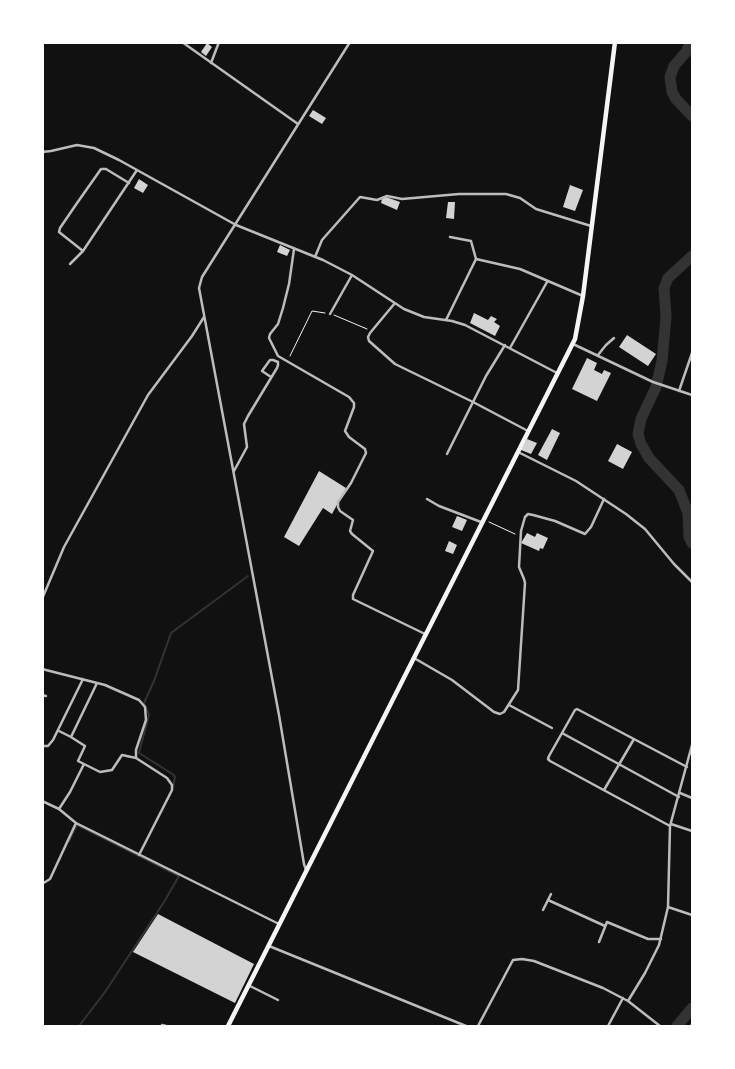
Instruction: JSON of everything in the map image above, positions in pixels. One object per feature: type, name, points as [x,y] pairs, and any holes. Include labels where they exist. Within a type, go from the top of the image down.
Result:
[{"type":"main road","points":[[228,1026],[250,986],[573,344],[578,326],[592,226],[615,42]]},
{"type":"street","points":[[182,42],[298,124]]},
{"type":"street","points":[[210,63],[218,42]]},
{"type":"street","points":[[307,870],[304,864],[279,715],[199,282],[350,42]]},
{"type":"street","points":[[42,152],[77,145],[94,148],[236,225],[352,275],[395,303],[419,315],[457,322],[558,373]]},
{"type":"street","points":[[84,251],[59,232],[75,206],[101,169],[106,169],[129,183]]},
{"type":"street","points":[[70,264],[84,251],[137,170]]},
{"type":"street","points":[[314,257],[322,240],[360,197],[377,200],[388,196],[402,199],[459,194],[506,194],[520,198],[536,209],[592,226]]},
{"type":"street","points":[[446,320],[476,259],[471,241],[450,237]]},
{"type":"street","points":[[294,249],[283,308],[278,324],[269,338],[276,354],[349,397],[354,403],[345,433],[364,448],[366,452],[338,502],[338,507],[340,511],[353,520],[350,528],[351,533],[372,549],[373,552],[353,594],[353,599],[426,635]]},
{"type":"street","points":[[476,259],[514,267],[582,296]]},
{"type":"street","points":[[330,314],[352,275]]},
{"type":"street","points":[[510,348],[547,282]]},
{"type":"street","points":[[395,303],[372,331],[368,338],[369,342],[390,360],[409,371],[528,431]]},
{"type":"street","points":[[42,599],[64,547],[148,395],[204,317]]},
{"type":"street","points":[[598,355],[614,338]]},
{"type":"street","points":[[573,344],[653,382],[692,395]]},
{"type":"street","points":[[447,454],[486,376],[505,346]]},
{"type":"street","points":[[679,391],[692,353]]},
{"type":"street","points":[[233,473],[247,446],[244,424],[278,366],[278,362],[273,360],[270,360],[262,369],[262,372],[271,377]]},
{"type":"street","points":[[518,452],[567,476],[604,499],[645,529],[674,564],[692,582]]},
{"type":"street","points":[[427,499],[439,506],[483,522]]},
{"type":"street","points":[[414,658],[452,680],[496,713],[502,713],[518,690],[525,583],[523,575],[518,568],[524,519],[526,515],[530,514],[555,521],[585,534],[604,499]]},
{"type":"street","points":[[42,669],[97,683],[139,700],[145,708],[146,720],[136,750],[136,758]]},
{"type":"street","points":[[42,746],[51,744],[83,679]]},
{"type":"street","points":[[71,737],[97,683]]},
{"type":"street","points":[[509,705],[552,728]]},
{"type":"street","points":[[687,767],[577,709],[574,710],[549,756],[549,760],[604,790],[671,825],[692,831]]},
{"type":"street","points":[[58,731],[85,746],[78,761],[100,772],[112,770],[122,755],[136,758],[166,778],[172,785],[172,790],[139,855]]},
{"type":"street","points":[[562,733],[680,795],[692,798]]},
{"type":"street","points":[[604,790],[634,739]]},
{"type":"street","points":[[628,1001],[645,973],[660,939],[668,907],[671,825],[687,767],[691,762],[692,745]]},
{"type":"street","points":[[60,809],[84,764]]},
{"type":"street","points":[[42,801],[60,809],[76,823],[280,925]]},
{"type":"street","points":[[42,884],[50,878],[76,823]]},
{"type":"street","points":[[543,910],[551,894]]},
{"type":"street","points":[[548,900],[605,926]]},
{"type":"street","points":[[668,907],[692,915]]},
{"type":"street","points":[[599,942],[607,922],[648,939],[660,939]]},
{"type":"street","points":[[269,946],[466,1026]]},
{"type":"street","points":[[478,1026],[514,960],[517,959],[534,961],[603,988],[628,1001],[660,1026]]},
{"type":"street","points":[[250,986],[278,1000]]},
{"type":"street","points":[[608,1026],[623,998]]},
{"type":"street","points":[[162,1024],[166,1026]]},
{"type":"path","points":[[287,361],[312,311],[330,314],[372,331]]},
{"type":"path","points":[[483,522],[521,537]]},
{"type":"building","points":[[207,43],[212,47],[206,56],[201,52]]},
{"type":"building","points":[[313,110],[326,118],[322,124],[309,116]]},
{"type":"building","points":[[139,179],[148,185],[143,193],[134,188]]},
{"type":"building","points":[[570,185],[583,190],[575,211],[563,207]]},
{"type":"building","points":[[386,197],[400,202],[397,210],[381,203],[382,199]]},
{"type":"building","points":[[448,202],[455,202],[454,219],[446,218]]},
{"type":"building","points":[[280,245],[290,250],[287,256],[277,252]]},
{"type":"building","points":[[474,313],[488,320],[491,316],[497,319],[494,322],[500,326],[495,336],[470,323]]},
{"type":"building","points":[[627,335],[656,354],[648,366],[619,347]]},
{"type":"building","points":[[587,358],[597,363],[594,370],[602,374],[604,370],[611,373],[597,401],[572,389]]},
{"type":"building","points":[[552,429],[560,433],[547,460],[538,455]]},
{"type":"building","points":[[527,439],[537,443],[531,454],[521,450]]},
{"type":"building","points":[[617,444],[632,452],[623,469],[608,461]]},
{"type":"building","points":[[319,471],[346,488],[332,514],[323,508],[299,546],[284,537]]},
{"type":"building","points":[[457,516],[467,520],[462,531],[452,527]]},
{"type":"building","points":[[527,533],[535,537],[537,533],[548,538],[543,549],[540,548],[539,551],[521,543]]},
{"type":"building","points":[[449,541],[457,545],[453,554],[445,551]]},
{"type":"building","points":[[158,914],[254,964],[235,1003],[133,952]]},
{"type":"waterway","points":[[691,42],[686,52],[674,66],[670,77],[672,92],[692,116]]},
{"type":"waterway","points":[[692,256],[668,278],[664,288],[666,317],[662,361],[656,387],[641,419],[638,434],[649,458],[679,490],[688,513],[689,537],[692,543]]},
{"type":"waterway","points":[[173,787],[174,775],[139,753],[149,715],[144,703],[171,633],[248,576]]},
{"type":"waterway","points":[[69,841],[77,825],[179,876],[105,992],[79,1026]]},
{"type":"waterway","points":[[677,1026],[692,1008]]}]
